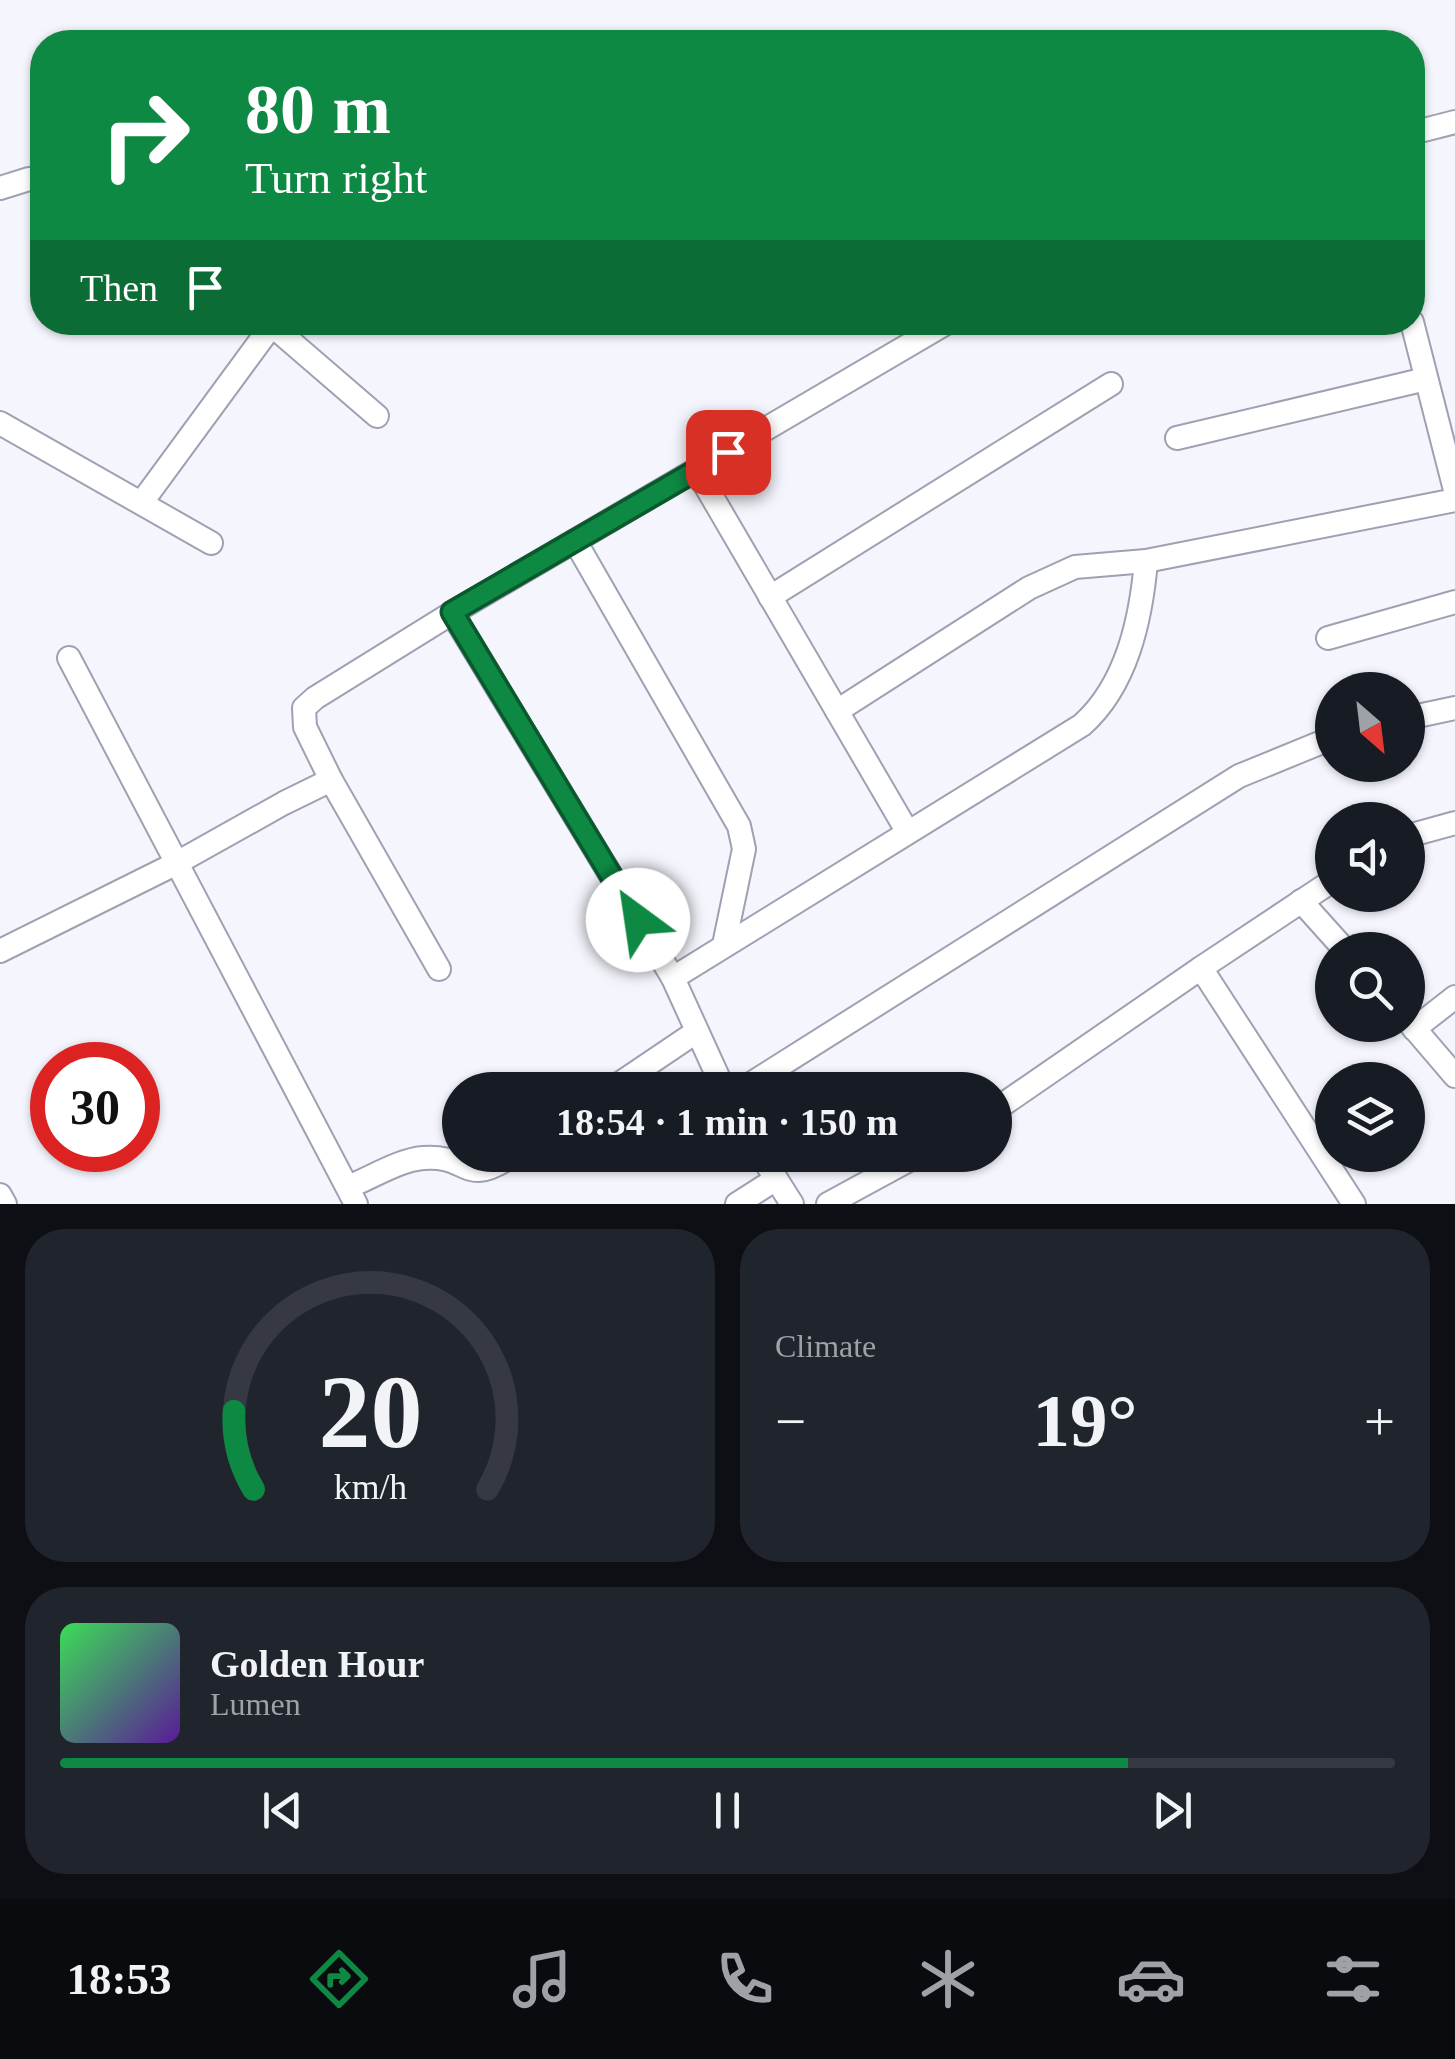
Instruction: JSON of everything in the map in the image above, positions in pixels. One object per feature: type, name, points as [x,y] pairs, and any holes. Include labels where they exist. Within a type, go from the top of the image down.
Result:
[{"type":"street","points":[[1425,130],[1455,122]]},
{"type":"street","points":[[0,188],[30,179]]},
{"type":"street","points":[[142,502],[262,335]]},
{"type":"street","points":[[283,335],[377,416]]},
{"type":"street","points":[[439,969],[332,780],[305,726],[304,708],[452,612],[926,335]]},
{"type":"street","points":[[1410,335],[1426,379],[1455,490]]},
{"type":"street","points":[[1177,438],[1426,379]]},
{"type":"street","points":[[770,597],[1112,384]]},
{"type":"street","points":[[0,422],[211,543]]},
{"type":"street","points":[[696,471],[907,831]]},
{"type":"street","points":[[836,711],[1054,574],[1090,563],[1146,561],[1455,500]]},
{"type":"street","points":[[575,542],[739,826],[744,849],[724,945]]},
{"type":"street","points":[[673,978],[1082,725],[1101,708],[1137,625],[1146,561]]},
{"type":"street","points":[[1328,638],[1455,602]]},
{"type":"street","points":[[452,612],[673,978],[715,1072]]},
{"type":"street","points":[[69,658],[352,1196],[418,1158],[442,1158]]},
{"type":"street","points":[[1425,714],[1455,708]]},
{"type":"street","points":[[770,1072],[1239,776],[1315,745]]},
{"type":"street","points":[[0,951],[176,864],[284,802],[332,780]]},
{"type":"street","points":[[1425,831],[1455,823]]},
{"type":"street","points":[[1012,1098],[1315,892]]},
{"type":"street","points":[[1302,901],[1329,932]]},
{"type":"street","points":[[1201,968],[1354,1204]]},
{"type":"street","points":[[1425,1016],[1455,996]]},
{"type":"street","points":[[637,1072],[696,1032]]},
{"type":"street","points":[[1425,1041],[1455,1076]]},
{"type":"street","points":[[771,1172],[792,1204]]},
{"type":"street","points":[[828,1204],[887,1172]]},
{"type":"street","points":[[737,1204],[776,1180]]},
{"type":"street","points":[[0,1195],[6,1204]]},
{"type":"route","points":[[638,920],[452,612],[728,452]]}]
